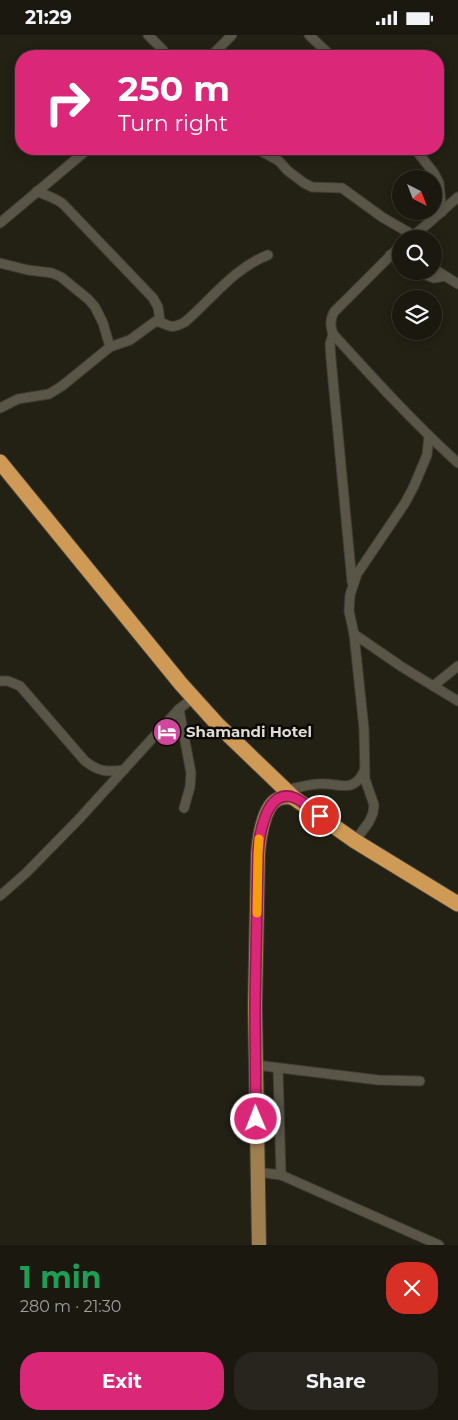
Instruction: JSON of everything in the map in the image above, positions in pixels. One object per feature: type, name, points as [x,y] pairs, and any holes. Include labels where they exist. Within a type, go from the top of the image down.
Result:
[{"type":"highway","points":[[0,462],[193,698],[218,725],[290,794],[355,841],[458,904]]},
{"type":"main road","points":[[259,1245],[255,1006],[258,844],[271,804],[277,799],[290,794]]},
{"type":"street","points":[[148,35],[162,50]]},
{"type":"street","points":[[217,50],[232,35]]},
{"type":"street","points":[[309,35],[325,50]]},
{"type":"street","points":[[0,223],[81,155]]},
{"type":"street","points":[[268,155],[279,161],[288,171],[312,187],[342,188],[401,230]]},
{"type":"street","points":[[420,155],[432,170]]},
{"type":"street","points":[[37,191],[57,199],[63,204],[141,284],[156,303],[160,321],[168,327],[176,327],[185,322],[240,269],[268,255]]},
{"type":"street","points":[[442,212],[458,197]]},
{"type":"street","points":[[420,230],[432,220]]},
{"type":"street","points":[[390,255],[334,311],[330,319],[330,327],[333,334],[429,437],[458,463]]},
{"type":"street","points":[[0,263],[28,270],[52,273],[61,277],[95,307],[103,323],[110,347]]},
{"type":"street","points":[[442,274],[458,284]]},
{"type":"street","points":[[0,408],[18,399],[50,394],[110,347],[122,344],[156,321],[160,321]]},
{"type":"street","points":[[333,334],[330,344],[331,359],[352,585]]},
{"type":"street","points":[[355,841],[373,813],[374,805],[364,771],[364,729],[354,634],[349,611],[350,595],[357,574],[405,503],[414,486],[427,455],[429,437]]},
{"type":"street","points":[[354,634],[458,701]]},
{"type":"street","points":[[433,686],[458,666]]},
{"type":"street","points":[[0,681],[8,681],[20,686],[92,767],[103,771],[124,770]]},
{"type":"street","points":[[0,896],[61,837],[179,709],[193,698]]},
{"type":"street","points":[[179,709],[191,773],[190,787],[184,808]]},
{"type":"street","points":[[290,794],[317,783],[349,786],[361,778],[364,771]]},
{"type":"street","points":[[256,1065],[378,1079],[420,1081]]},
{"type":"street","points":[[278,1069],[281,1175]]},
{"type":"street","points":[[257,1172],[281,1175],[439,1245]]},
{"type":"slow traffic","points":[[257,913],[259,839]]},
{"type":"place","name":"Shamandi Hotel","points":[[167,732]]},
{"type":"route","points":[[256,1119],[255,1006],[258,844],[271,804],[277,799],[285,797],[294,798],[320,816]]}]
